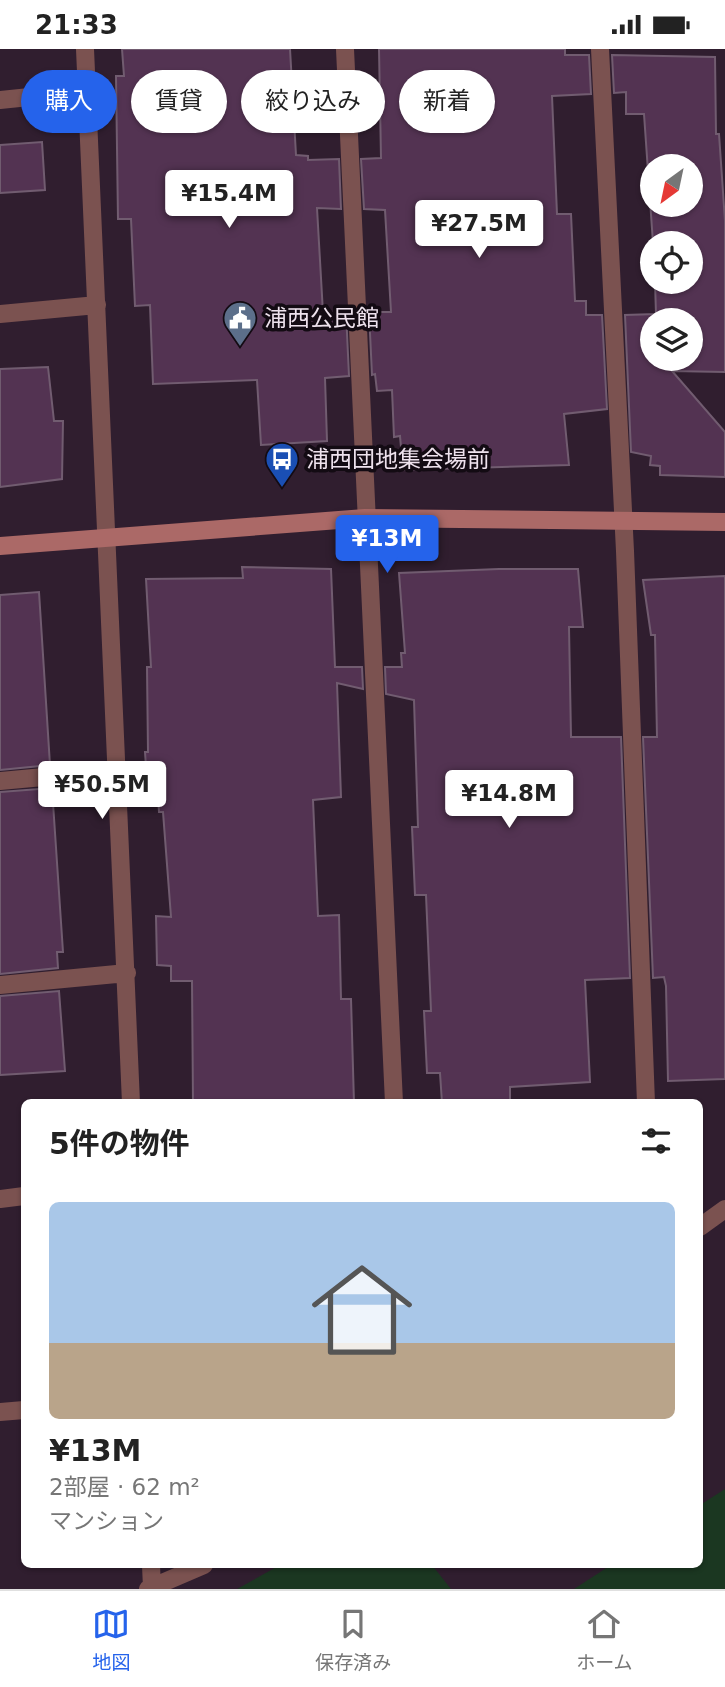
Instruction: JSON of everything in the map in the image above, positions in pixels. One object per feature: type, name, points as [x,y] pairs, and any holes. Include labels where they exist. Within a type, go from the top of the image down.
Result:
[{"type":"street","points":[[85,49],[86,70]]},
{"type":"street","points":[[345,49],[394,1099]]},
{"type":"street","points":[[600,49],[623,521],[646,1099]]},
{"type":"street","points":[[0,100],[21,98]]},
{"type":"street","points":[[89,133],[119,770],[131,1099]]},
{"type":"street","points":[[0,314],[97,305]]},
{"type":"street","points":[[0,546],[365,518],[725,522]]},
{"type":"street","points":[[0,781],[119,770]]},
{"type":"street","points":[[0,985],[127,973]]},
{"type":"street","points":[[0,1199],[21,1196]]},
{"type":"street","points":[[703,1225],[725,1209]]},
{"type":"street","points":[[0,1412],[21,1410]]},
{"type":"street","points":[[151,1568],[150,1588],[197,1568]]},
{"type":"green space","points":[[725,1489],[725,1589],[574,1589],[606,1568],[703,1568],[703,1503]]},
{"type":"green space","points":[[275,1568],[434,1568],[451,1589],[237,1589]]},
{"type":"building","points":[[122,49],[290,49],[291,70],[241,70],[241,133],[295,133],[296,155],[308,156],[308,160],[339,159],[341,209],[317,208],[323,313],[346,312],[349,376],[325,378],[327,441],[261,445],[257,380],[153,384],[150,305],[135,306],[131,219],[118,219],[117,76],[124,76]]},
{"type":"building","points":[[379,49],[565,49],[565,55],[589,55],[591,94],[552,96],[557,214],[571,214],[575,301],[586,301],[586,315],[602,315],[607,409],[564,414],[569,465],[403,470],[400,436],[394,437],[392,390],[377,391],[375,374],[372,375],[369,312],[391,312],[385,210],[364,209],[361,159],[381,158],[381,133],[385,133],[385,70],[379,70]]},
{"type":"building","points":[[612,55],[715,57],[716,134],[719,134],[725,221],[725,372],[672,371],[703,371],[703,308],[656,308],[655,294],[703,294],[703,231],[652,231],[651,217],[704,217],[704,154],[647,154],[644,114],[626,114],[626,92],[614,93]]},
{"type":"building","points":[[42,142],[45,190],[0,193],[0,145]]},
{"type":"building","points":[[625,315],[640,315],[640,371],[672,371],[725,432],[725,477],[660,475],[660,466],[650,465],[651,456],[631,452]]},
{"type":"building","points":[[48,367],[54,421],[63,421],[62,479],[0,487],[0,369]]},
{"type":"building","points":[[242,567],[331,569],[335,667],[362,667],[363,689],[337,683],[341,797],[313,800],[318,916],[339,915],[341,999],[351,999],[354,1099],[193,1099],[192,981],[171,981],[171,966],[157,965],[156,916],[171,917],[163,812],[159,812],[158,797],[148,796],[145,752],[148,752],[147,667],[151,667],[146,579],[243,578]]},
{"type":"building","points":[[578,569],[583,627],[569,627],[571,737],[621,737],[630,978],[585,980],[590,1082],[510,1087],[510,1099],[442,1099],[440,1073],[427,1073],[424,1011],[431,1011],[426,895],[415,895],[412,827],[418,827],[414,700],[386,694],[385,667],[402,667],[401,653],[405,653],[399,573]]},
{"type":"building","points":[[725,576],[725,1079],[668,1081],[666,986],[664,977],[653,978],[643,737],[657,737],[655,635],[651,635],[643,580]]},
{"type":"building","points":[[39,592],[50,765],[0,770],[0,595]]},
{"type":"building","points":[[52,788],[63,952],[57,952],[58,968],[0,974],[0,792]]},
{"type":"building","points":[[59,991],[65,1071],[0,1075],[0,996]]},
{"type":"place","name":"浦西公民館","points":[[240,348]]},
{"type":"place","name":"浦西団地集会場前","points":[[282,489]]}]
